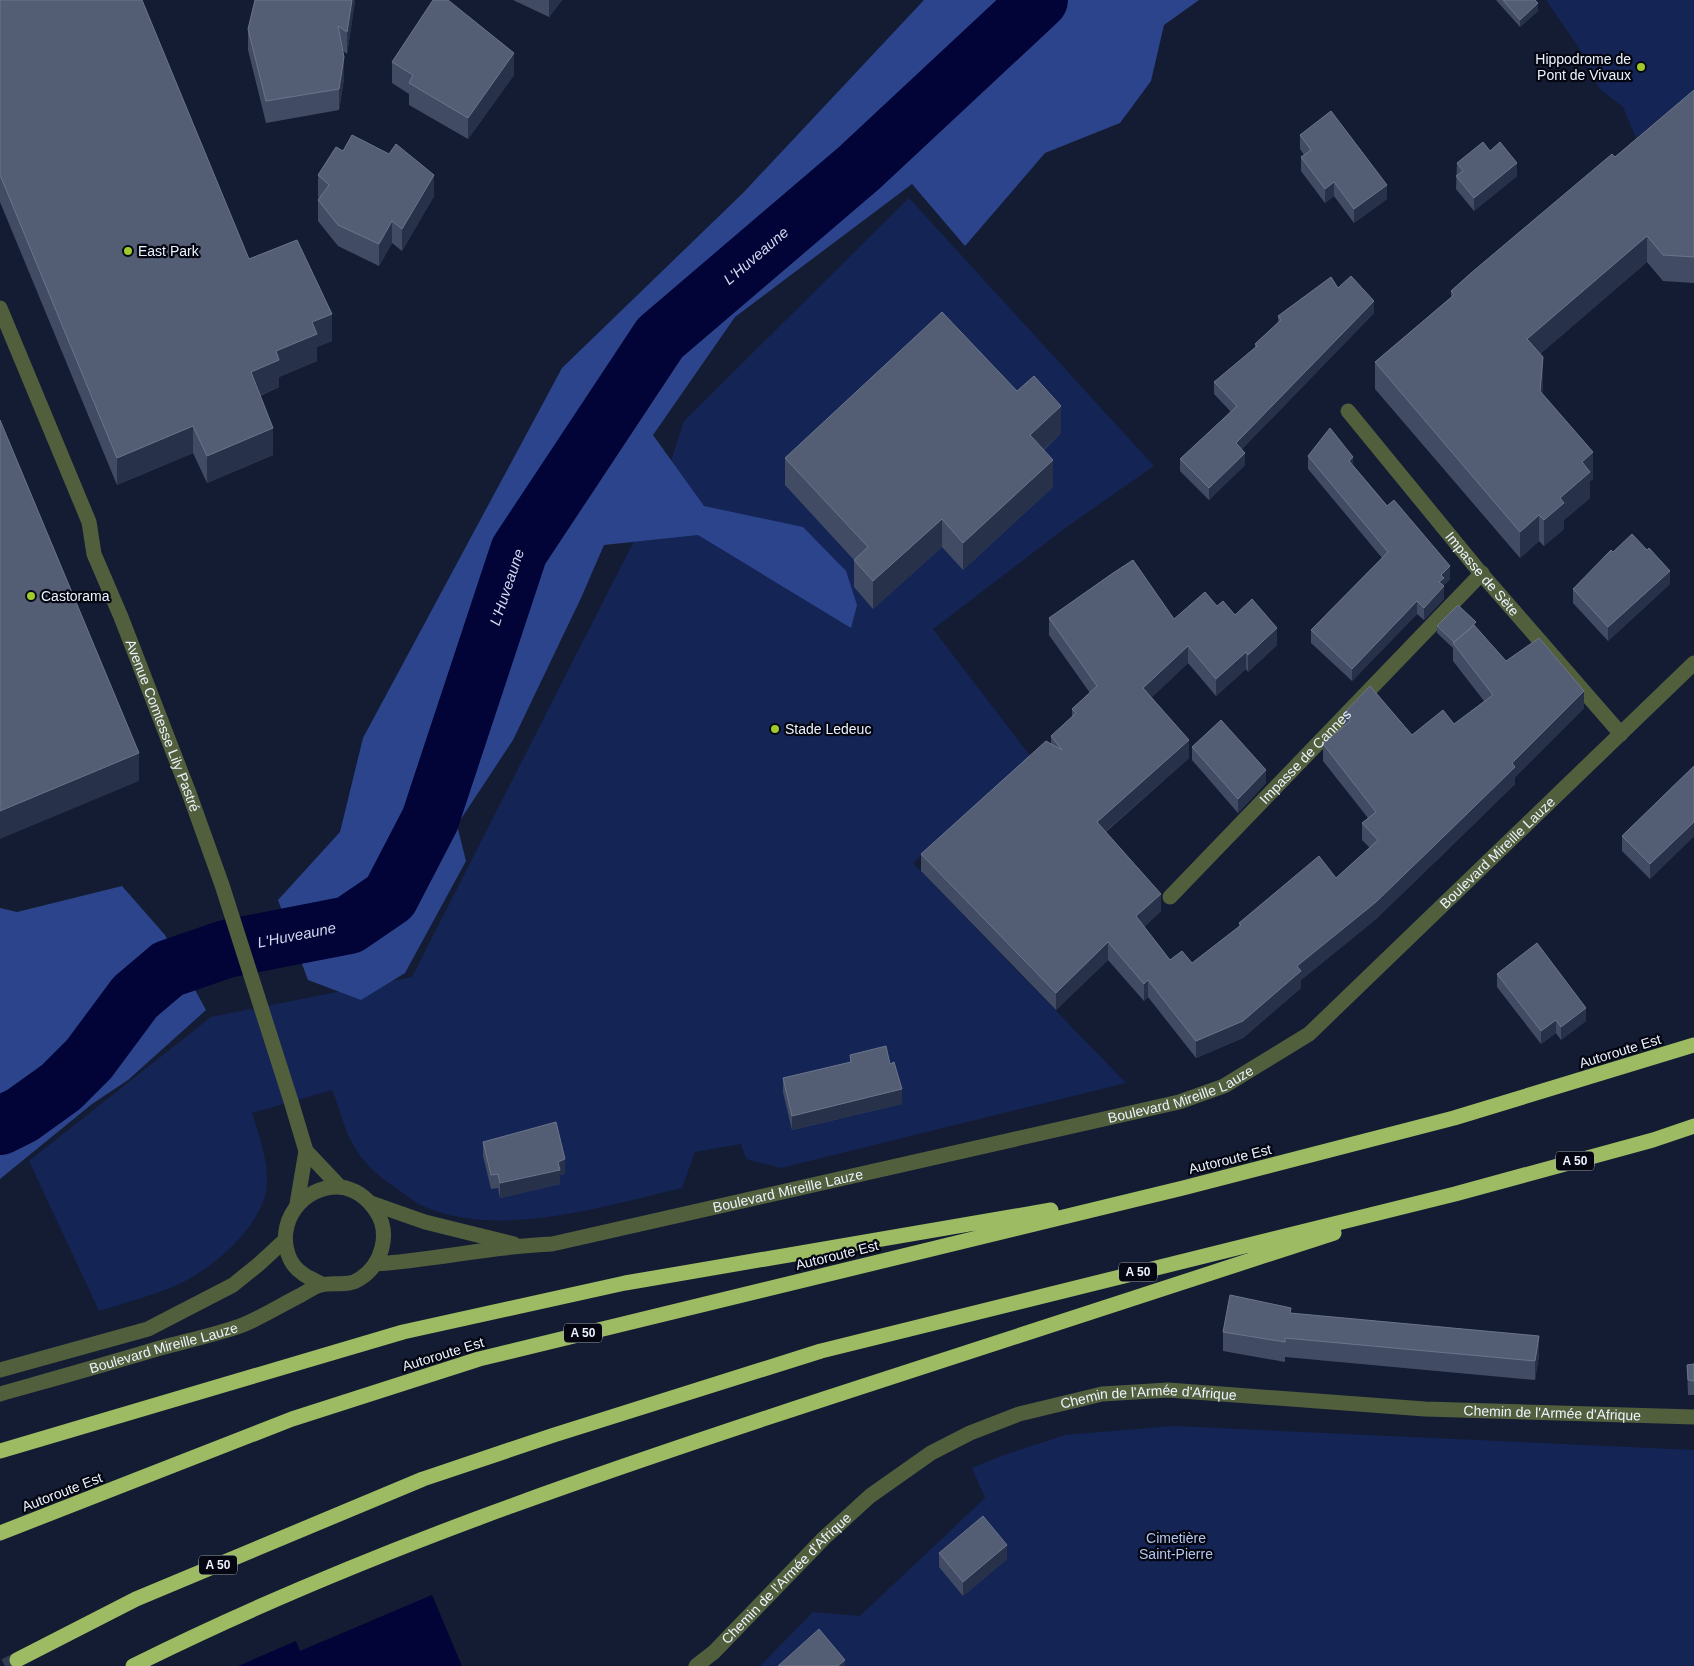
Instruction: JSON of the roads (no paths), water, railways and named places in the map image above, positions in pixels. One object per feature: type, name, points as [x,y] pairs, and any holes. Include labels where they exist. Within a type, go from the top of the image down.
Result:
[{"type":"highway","name":"Autoroute Est","points":[[0,1533],[292,1419],[478,1359],[1183,1188],[1454,1118],[1694,1045]]},
{"type":"highway","name":"A 50","points":[[17,1660],[136,1599],[423,1479],[554,1435],[821,1351],[1455,1194],[1653,1140],[1694,1126]]},
{"type":"highway","points":[[0,1451],[403,1332],[625,1283],[1183,1188]]},
{"type":"highway","points":[[133,1666],[218,1624],[474,1519],[674,1448],[1455,1194]]},
{"type":"street","name":"Avenue Comtesse Lily Pastré","points":[[0,308],[89,522],[94,554],[121,617],[222,885],[306,1151],[298,1204]]},
{"type":"street","name":"Impasse de Sète","points":[[1348,411],[1482,573],[1621,734]]},
{"type":"street","name":"Impasse de Cannes","points":[[1170,897],[1482,573]]},
{"type":"street","name":"Boulevard Mireille Lauze","points":[[376,1264],[422,1261],[520,1245],[552,1244],[1179,1102],[1224,1086],[1310,1034],[1694,663]]},
{"type":"street","name":"Avenue Comtesse Lily Pastré","points":[[306,1151],[340,1188]]},
{"type":"street","points":[[340,1188],[357,1192],[371,1202],[380,1216],[384,1232],[382,1249],[376,1264],[361,1278],[342,1285],[322,1284],[304,1276],[290,1260],[285,1240],[287,1221],[298,1204],[317,1190],[340,1188]]},
{"type":"street","name":"Boulevard Mireille Lauze","points":[[371,1202],[426,1222],[520,1245]]},
{"type":"street","name":"Boulevard Mireille Lauze","points":[[0,1370],[148,1329],[233,1285],[285,1240]]},
{"type":"street","name":"Boulevard Mireille Lauze","points":[[0,1394],[241,1326],[322,1284]]},
{"type":"street","name":"Chemin de l'Armée d'Afrique","points":[[696,1666],[714,1652],[824,1538],[870,1496],[931,1453],[970,1433],[1018,1414],[1102,1394],[1168,1390],[1426,1409],[1694,1417]]},
{"type":"waterway","name":"L'Huveaune","points":[[0,1126],[22,1115],[61,1087],[89,1059],[135,997],[168,969],[226,949],[349,925],[390,897],[430,820],[519,551],[660,338],[859,168],[1039,0]]},
{"type":"tunnel","points":[[5,1666],[17,1660]]},
{"type":"place","name":"Hippodrome de Pont de Vivaux","points":[[1641,67]]},
{"type":"place","name":"East Park","points":[[128,251]]},
{"type":"place","name":"Castorama","points":[[31,596]]},
{"type":"place","name":"Stade Ledeuc","points":[[775,729]]},
{"type":"park label","name":"Cimetière Saint-Pierre","points":[[1176,1546]]}]
